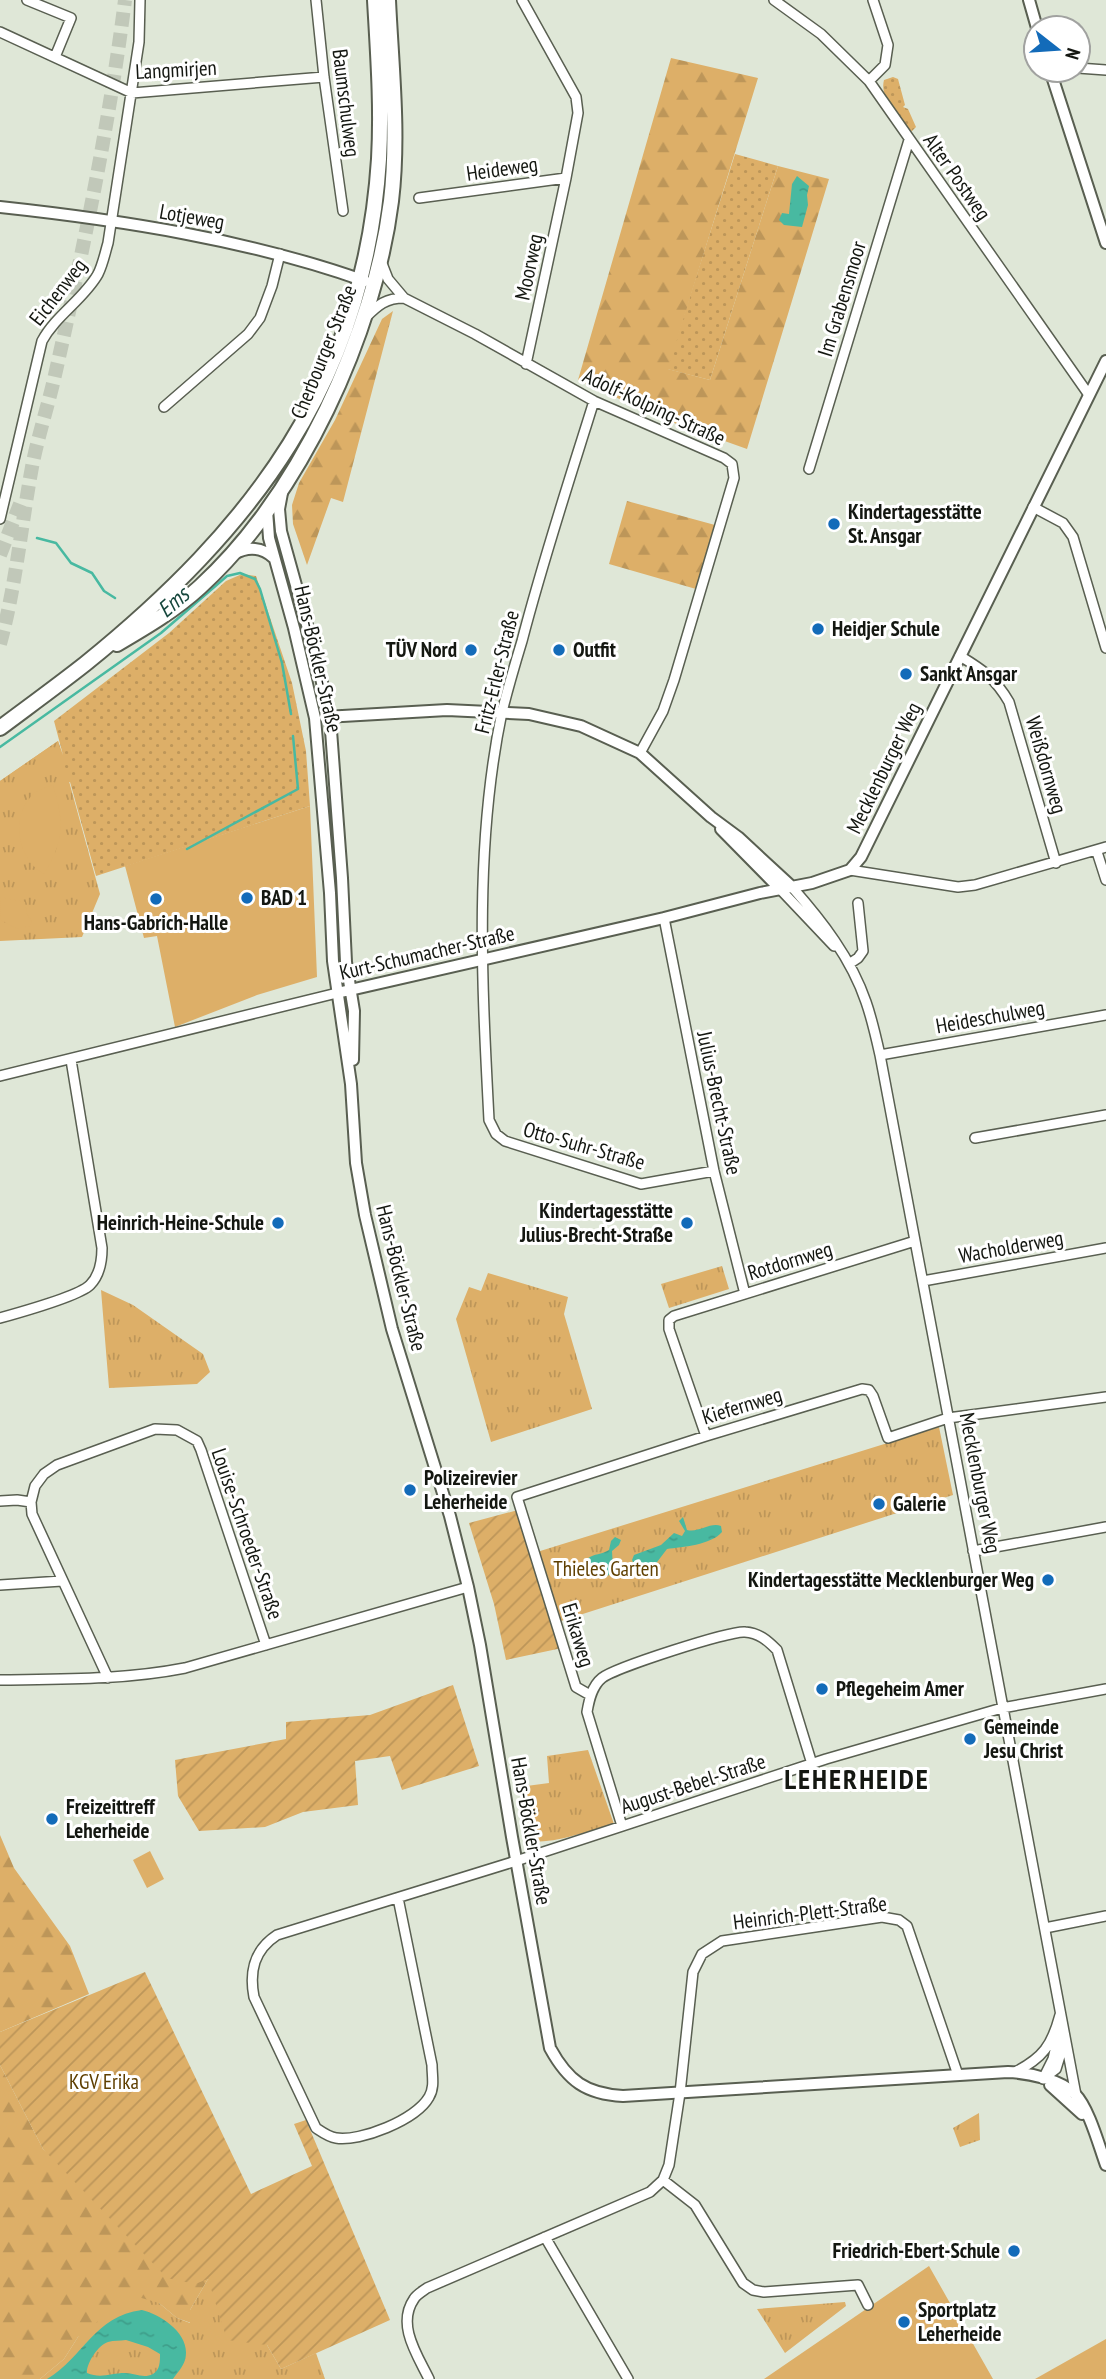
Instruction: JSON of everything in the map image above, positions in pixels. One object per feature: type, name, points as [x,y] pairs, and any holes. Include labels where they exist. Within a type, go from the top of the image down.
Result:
[{"type":"main road","name":"Cherbourger Straße","points":[[0,728],[85,664],[171,611],[199,588],[234,554],[267,510],[327,411],[362,321],[368,282],[379,160],[380,86],[375,0]]},
{"type":"main road","name":"Cherbourger Straße","points":[[85,664],[187,570],[247,506],[273,472],[320,390],[380,259],[391,200],[394,162],[388,0]]},
{"type":"main road","points":[[247,506],[267,510],[267,489],[273,472]]},
{"type":"street","points":[[27,0],[71,18],[55,57]]},
{"type":"street","name":"Eichenweg","points":[[0,519],[42,341],[53,323],[100,271],[113,223],[139,43],[140,0]]},
{"type":"street","name":"Baumschulweg","points":[[316,0],[343,211]]},
{"type":"street","name":"Heideweg","points":[[419,198],[566,178],[578,113],[576,97],[522,0]]},
{"type":"street","name":"Alter Postweg","points":[[775,0],[821,34],[869,81],[1089,395]]},
{"type":"street","points":[[869,81],[885,65],[888,45],[873,0]]},
{"type":"street","name":"Langmirjen","points":[[0,32],[132,93],[324,77]]},
{"type":"street","points":[[1055,84],[1106,243]]},
{"type":"street","name":"Im Grabensmoor","points":[[809,469],[909,140]]},
{"type":"street","name":"Moorweg","points":[[526,364],[566,178]]},
{"type":"street","name":"Lotjeweg","points":[[0,207],[205,237],[280,254],[368,282]]},
{"type":"street","points":[[164,407],[248,334],[260,318],[280,254]]},
{"type":"street","name":"Adolf-Kolping-Straße","points":[[380,259],[388,279],[404,298],[475,334],[594,401],[724,458],[732,464],[734,478],[674,680],[663,711],[640,753]]},
{"type":"street","points":[[362,321],[381,302],[391,298],[404,298]]},
{"type":"street","name":"Mecklenburger Weg","points":[[849,870],[861,857],[1106,361]]},
{"type":"street","name":"Fritz-Erler-Straße","points":[[481,960],[486,840],[491,783],[502,713],[538,579],[594,401]]},
{"type":"street","name":"Hans-Böckler-Straße","points":[[288,478],[281,494],[279,521],[330,717],[346,962],[354,1011],[351,1084]]},
{"type":"street","points":[[1033,508],[1063,523],[1073,537],[1106,648]]},
{"type":"street","points":[[267,510],[279,521]]},
{"type":"street","name":"Hans-Böckler-Straße","points":[[267,510],[269,538],[315,718],[333,961],[351,1084],[356,1163],[376,1267],[404,1370],[450,1516],[468,1587],[550,2048],[559,2065],[572,2078],[597,2093],[623,2096],[1016,2072],[1062,2086],[1076,2095]]},
{"type":"street","points":[[234,554],[249,548],[268,553],[274,558]]},
{"type":"street","name":"Weißdornweg","points":[[960,656],[986,672],[998,684],[1009,702],[1056,863]]},
{"type":"street","points":[[315,718],[438,710],[538,715],[581,726],[640,753],[792,887],[849,870],[958,887],[975,885],[1101,850],[1106,880]]},
{"type":"street","points":[[711,817],[732,843],[780,890]]},
{"type":"street","name":"Mecklenburger Weg","points":[[792,887],[830,932],[846,960],[866,1000],[880,1055],[1076,2095],[1106,2165]]},
{"type":"street","name":"Kurt-Schumacher-Straße","points":[[0,1076],[337,993],[792,887]]},
{"type":"street","name":"Mecklenburger Weg","points":[[780,890],[846,960]]},
{"type":"street","points":[[846,960],[858,958],[863,951],[858,903]]},
{"type":"street","name":"Julius-Brecht-Straße","points":[[664,918],[714,1171],[745,1294]]},
{"type":"street","name":"Otto-Suhr-Straße","points":[[481,960],[489,1120],[496,1134],[506,1141],[641,1184],[714,1171]]},
{"type":"street","name":"Heideschulweg","points":[[880,1055],[1106,1015]]},
{"type":"street","points":[[0,1318],[80,1292],[95,1279],[100,1264],[102,1248],[71,1060]]},
{"type":"street","points":[[975,1138],[1106,1115]]},
{"type":"street","name":"Rotdornweg","points":[[706,1436],[669,1329],[669,1320],[674,1316],[915,1241]]},
{"type":"street","name":"Wacholderweg","points":[[923,1280],[1106,1248]]},
{"type":"street","name":"Kiefernweg","points":[[517,1497],[862,1389],[869,1390],[873,1396],[888,1438],[948,1418]]},
{"type":"street","points":[[948,1418],[1106,1397]]},
{"type":"street","name":"Louise-Schroeder-Straße","points":[[31,1502],[39,1479],[57,1465],[155,1429],[177,1430],[189,1436],[197,1441],[201,1450],[266,1645]]},
{"type":"street","name":"Erikaweg","points":[[517,1497],[576,1687],[590,1695]]},
{"type":"street","points":[[0,1501],[31,1502],[32,1514],[107,1678]]},
{"type":"street","points":[[973,1551],[1106,1527]]},
{"type":"street","points":[[0,1585],[62,1581]]},
{"type":"street","name":"Louise-Schroeder-Straße","points":[[0,1679],[150,1675],[185,1668],[468,1587]]},
{"type":"street","points":[[622,1826],[587,1712],[590,1695],[601,1679],[614,1671],[736,1631],[755,1633],[777,1650],[812,1764]]},
{"type":"street","name":"August-Bebel-Straße","points":[[398,1898],[432,2065],[433,2088],[425,2103],[408,2117],[356,2138],[333,2138],[316,2128],[254,1997],[251,1983],[254,1960],[258,1951],[277,1935],[516,1861],[812,1764],[1002,1708],[1106,1689]]},
{"type":"street","points":[[1045,1927],[1106,1916]]},
{"type":"street","name":"Heinrich-Plett-Straße","points":[[680,2093],[694,1972],[702,1954],[722,1941],[882,1917],[899,1920],[907,1926],[958,2075]]},
{"type":"street","name":"Mecklenburger Weg","points":[[1016,2072],[1046,2050],[1052,2042],[1060,2014]]},
{"type":"street","name":"Mecklenburger Weg","points":[[1060,2014],[1053,2059],[1042,2079],[1074,2106],[1091,2127]]},
{"type":"street","points":[[1042,2079],[1056,2068],[1065,2040]]},
{"type":"street","points":[[429,2379],[408,2334],[408,2315],[414,2299],[427,2288],[650,2192],[663,2180],[669,2165],[680,2093]]},
{"type":"street","points":[[663,2180],[695,2205],[738,2275],[753,2290],[764,2292],[858,2285],[868,2305]]},
{"type":"street","points":[[545,2237],[628,2379]]},
{"type":"green space","points":[[671,58],[758,78],[668,369],[710,380],[778,166],[829,179],[747,449],[663,419],[578,380]]},
{"type":"green space","points":[[893,77],[898,79],[905,105],[903,107],[908,109],[916,127],[912,131],[906,130],[884,93],[884,80]]},
{"type":"green space","points":[[735,154],[778,166],[710,380],[667,369]]},
{"type":"green space","points":[[393,311],[343,502],[331,498],[307,565],[293,524],[292,505],[299,483],[335,420],[382,319]]},
{"type":"green space","points":[[627,501],[715,525],[696,589],[609,564]]},
{"type":"green space","points":[[242,574],[256,576],[292,683],[306,751],[310,806],[96,876],[70,782],[0,781],[58,741],[63,755],[54,721],[169,633],[226,581]]},
{"type":"green space","points":[[58,741],[100,894],[82,937],[0,941],[0,781]]},
{"type":"green space","points":[[53,785],[61,831],[56,851],[44,874],[35,868],[24,850],[20,840],[20,818],[31,796]]},
{"type":"green space","points":[[310,806],[317,977],[257,995],[175,1027],[157,936],[144,938],[125,866]]},
{"type":"green space","points":[[0,897],[25,902],[32,922],[30,926],[17,929],[1,920]]},
{"type":"green space","points":[[722,1266],[729,1289],[669,1308],[661,1284]]},
{"type":"green space","points":[[488,1273],[568,1297],[564,1314],[592,1409],[491,1442],[456,1319],[469,1287],[481,1291]]},
{"type":"green space","points":[[101,1290],[133,1305],[203,1354],[210,1372],[197,1384],[109,1388]]},
{"type":"green space","name":"Thieles Garten","points":[[939,1427],[953,1495],[561,1621],[537,1552]]},
{"type":"green space","points":[[518,1510],[562,1648],[506,1660],[494,1604],[469,1523]]},
{"type":"green space","points":[[453,1685],[479,1766],[402,1790],[390,1756],[355,1761],[358,1805],[303,1812],[265,1827],[199,1831],[178,1796],[175,1760],[286,1739],[286,1722],[370,1715]]},
{"type":"green space","points":[[588,1750],[614,1824],[557,1840],[527,1839],[519,1787],[549,1783],[547,1756]]},
{"type":"green space","points":[[0,1835],[14,1868],[70,1946],[89,1994],[0,2032]]},
{"type":"green space","points":[[150,1851],[164,1879],[147,1888],[133,1860]]},
{"type":"green space","name":"KGV Erika","points":[[145,1972],[251,2194],[312,2166],[294,2124],[306,2120],[390,2320],[281,2369],[267,2345],[227,2340],[208,2279],[195,2284],[167,2278],[43,2149],[0,2065],[0,2032]]},
{"type":"green space","points":[[0,2065],[43,2149],[208,2279],[190,2310],[191,2323],[177,2318],[159,2303],[78,2337],[64,2359],[40,2379],[0,2379]]},
{"type":"green space","points":[[979,2113],[980,2140],[960,2147],[953,2128]]},
{"type":"green space","name":"Sportplatz Leherheide","points":[[929,2266],[993,2379],[764,2379]]},
{"type":"green space","points":[[208,2279],[267,2345],[281,2369],[316,2353],[325,2379],[40,2379],[64,2359],[78,2337],[131,2295],[159,2303],[177,2318],[190,2323],[190,2310]]},
{"type":"green space","points":[[845,2302],[846,2306],[785,2353],[757,2309]]},
{"type":"green space","name":"Sportplatz Leherheide","points":[[1106,2339],[1106,2379],[1035,2379]]},
{"type":"water","points":[[797,176],[809,186],[808,205],[802,227],[784,225],[779,220],[782,213],[789,214],[792,184]]},
{"type":"water","points":[[683,1517],[687,1530],[717,1525],[721,1526],[722,1532],[704,1543],[667,1549],[651,1570],[638,1573],[632,1560],[634,1555],[661,1545],[674,1533],[682,1536],[685,1531],[679,1521]]},
{"type":"water","points":[[615,1537],[621,1540],[612,1551],[613,1568],[608,1576],[603,1573],[603,1569],[598,1568],[596,1573],[590,1575],[587,1571],[587,1559],[609,1550]]},
{"type":"water","points":[[142,2310],[158,2316],[180,2335],[186,2351],[185,2360],[173,2379],[47,2379],[71,2360],[90,2338],[112,2320]],"holes":[[[126,2340],[160,2354],[160,2363],[153,2374],[101,2376],[87,2373],[93,2355],[108,2342]]]},
{"type":"waterway","points":[[37,538],[56,543],[71,563],[92,573],[104,591],[115,598]]},
{"type":"waterway","name":"Ems","points":[[0,747],[161,633],[227,576],[240,573],[255,579],[260,589],[282,663],[291,714]]},
{"type":"waterway","name":"Ems","points":[[187,849],[298,789],[293,736]]},
{"type":"tunnel","points":[[0,644],[32,467],[76,282],[111,94],[125,0]]},
{"type":"tunnel","points":[[0,555],[20,504]]},
{"type":"place","name":"Kindertagesstätte St. Ansgar","points":[[834,524]]},
{"type":"place","name":"Heidjer Schule","points":[[818,629]]},
{"type":"place","name":"TÜV Nord","points":[[471,650]]},
{"type":"place","name":"Outfit","points":[[559,650]]},
{"type":"place","name":"Sankt Ansgar","points":[[906,674]]},
{"type":"place","name":"BAD 1","points":[[247,898]]},
{"type":"place","name":"Hans-Gabrich-Halle","points":[[156,899]]},
{"type":"place","name":"Heinrich-Heine-Schule","points":[[278,1223]]},
{"type":"place","name":"Kindertagesstätte Julius-Brecht-Straße","points":[[687,1223]]},
{"type":"place","name":"Polizeirevier Leherheide","points":[[410,1490]]},
{"type":"place","name":"Galerie","points":[[879,1504]]},
{"type":"place","name":"Kindertagesstätte Mecklenburger Weg","points":[[1048,1580]]},
{"type":"place","name":"Pflegeheim Amer","points":[[822,1689]]},
{"type":"place","name":"Gemeinde Jesu Christ","points":[[970,1739]]},
{"type":"place","name":"Freizeittreff Leherheide","points":[[52,1819]]},
{"type":"place","name":"Friedrich-Ebert-Schule","points":[[1014,2251]]},
{"type":"place","name":"Sportplatz Leherheide","points":[[904,2322]]},
{"type":"district","name":"LEHERHEIDE","points":[[857,1779]]}]
